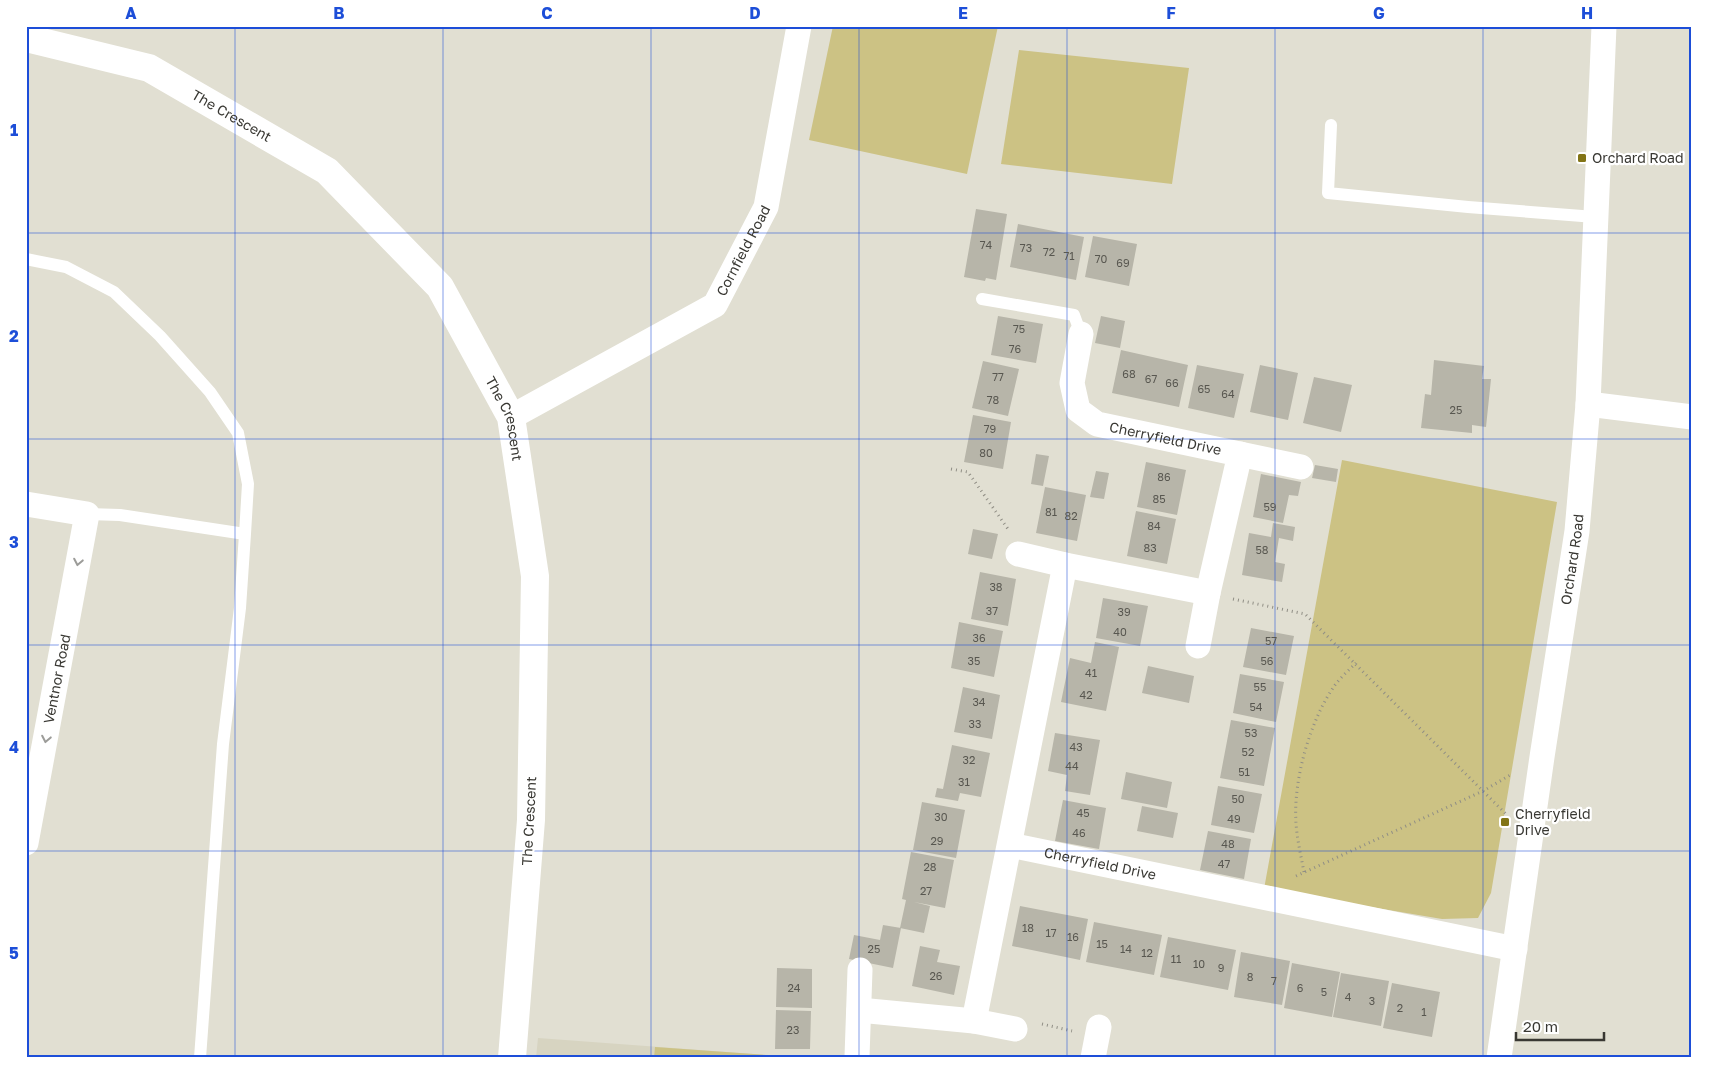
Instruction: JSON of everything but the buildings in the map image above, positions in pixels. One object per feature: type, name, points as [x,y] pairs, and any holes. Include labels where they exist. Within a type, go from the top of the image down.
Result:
[{"type":"street","name":"Cornfield Road","points":[[510,417],[715,305],[766,207],[799,26]]},
{"type":"street","name":"Orchard Road","points":[[1499,1058],[1542,757],[1577,531],[1588,404],[1604,26]]},
{"type":"street","name":"The Crescent","points":[[26,38],[149,68],[327,171],[440,287],[510,417],[535,576],[531,820],[512,1058]]},
{"type":"street","name":"Cherryfield Drive","points":[[1081,334],[1072,383],[1078,410],[1097,424],[1302,466]]},
{"type":"street","points":[[1588,404],[1692,417]]},
{"type":"street","name":"Cherryfield Drive","points":[[1198,646],[1208,593],[1240,454]]},
{"type":"street","points":[[26,504],[87,514]]},
{"type":"street","name":"Ventnor Road","points":[[26,843],[87,514]]},
{"type":"street","points":[[1018,554],[1208,593]]},
{"type":"street","points":[[974,1020],[1065,565]]},
{"type":"street","name":"Cherryfield Drive","points":[[1010,845],[1515,949]]},
{"type":"street","points":[[857,1056],[860,970]]},
{"type":"street","points":[[859,1010],[974,1020],[1015,1029]]},
{"type":"lane","points":[[1331,125],[1328,193],[1595,217]]},
{"type":"lane","points":[[26,259],[66,268],[114,292],[160,336],[210,392],[238,433],[248,484],[245,534],[232,686],[223,744],[200,1058]]},
{"type":"lane","name":"Cherryfield Drive","points":[[982,299],[1074,315],[1081,334]]},
{"type":"lane","points":[[87,514],[120,515],[245,534]]},
{"type":"path","points":[[951,469],[968,472],[1019,545],[1018,554]]},
{"type":"path","points":[[1208,593],[1305,614],[1530,839]]},
{"type":"path","points":[[1304,872],[1296,823],[1297,789],[1302,759],[1316,720],[1335,685],[1356,663]]},
{"type":"path","points":[[1254,895],[1483,791],[1542,757]]},
{"type":"path","points":[[1015,1029],[1018,1019],[1096,1040]]},
{"type":"shaded area","points":[[833,26],[998,26],[967,174],[809,140]]},
{"type":"shaded area","points":[[1019,50],[1189,68],[1172,184],[1001,164]]},
{"type":"shaded area","points":[[1342,460],[1557,502],[1491,893],[1478,918],[1442,919],[1264,889]]},
{"type":"shaded area","points":[[538,1038],[809,1058],[536,1058]]},
{"type":"shaded area","points":[[655,1047],[809,1058],[654,1058]]},
{"type":"place","name":"Orchard Road","points":[[1582,158]]},
{"type":"place","name":"Cherryfield Drive","points":[[1505,822]]}]
